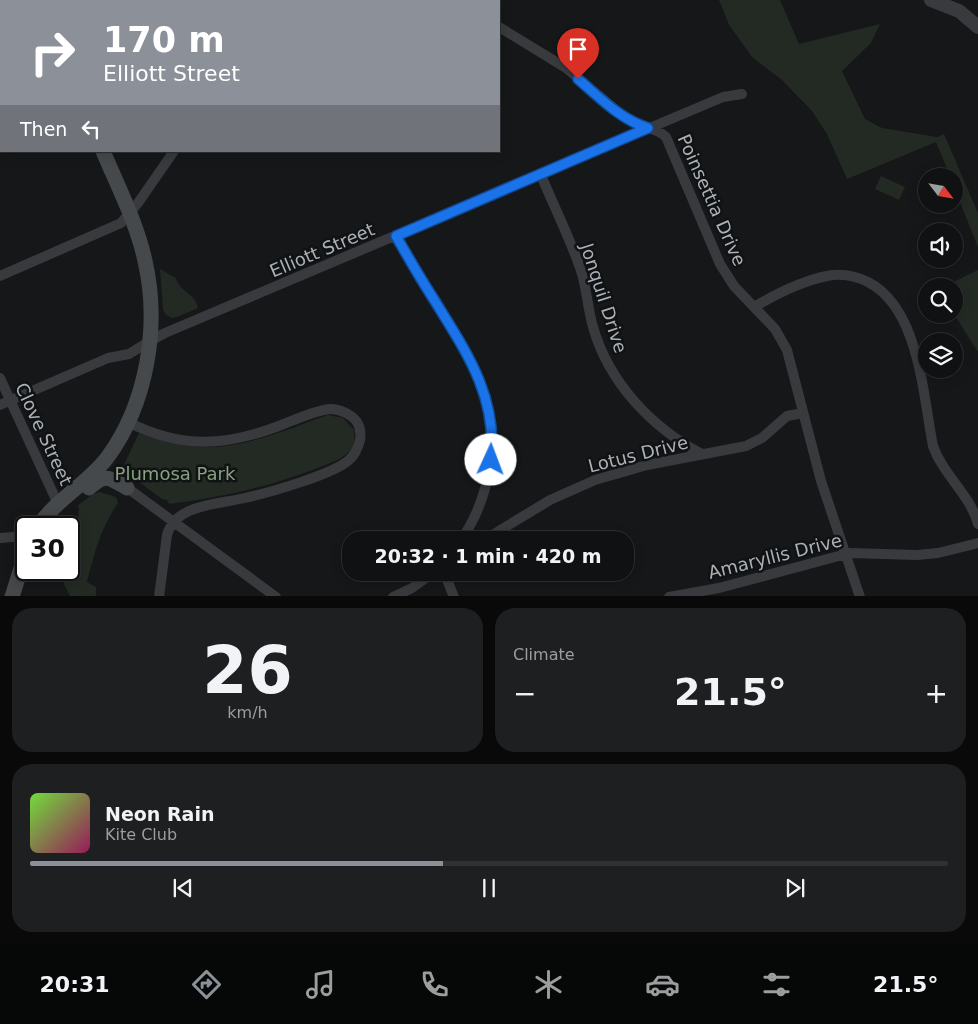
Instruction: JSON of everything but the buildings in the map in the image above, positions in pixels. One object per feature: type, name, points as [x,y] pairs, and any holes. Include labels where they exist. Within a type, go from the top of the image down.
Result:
[{"type":"main road","points":[[46,516],[100,466],[118,440],[128,422],[140,386],[150,341],[151,308],[148,276],[130,214],[103,152]]},
{"type":"main road","points":[[64,500],[84,492],[99,479],[103,478],[110,479],[127,488]]},
{"type":"main road","points":[[12,596],[17,581]]},
{"type":"street","points":[[931,0],[958,11],[978,27]]},
{"type":"street","name":"Poinsettia Drive","points":[[500,28],[566,68],[628,120],[659,131],[666,137],[720,264],[734,286],[775,329],[787,350],[822,481],[860,596]]},
{"type":"street","name":"Elliott Street","points":[[0,405],[108,358],[129,354],[150,341],[541,176],[648,128],[723,97],[742,94]]},
{"type":"street","points":[[0,276],[117,225],[130,214],[173,152]]},
{"type":"street","name":"Jonquil Drive","points":[[541,176],[582,275],[593,328],[609,367],[633,400],[652,420],[673,438],[702,454]]},
{"type":"street","points":[[396,236],[456,333],[481,384],[488,404],[492,440],[488,474],[478,511],[466,531]]},
{"type":"street","points":[[754,307],[806,282],[828,275],[858,278],[881,290],[898,310],[913,344],[936,455],[970,503],[978,524]]},
{"type":"street","name":"Clove Street","points":[[0,378],[64,500]]},
{"type":"street","points":[[128,422],[162,436],[196,442],[243,437],[330,409],[340,410],[349,415],[356,421],[359,427],[360,437],[356,452],[350,460],[342,465],[300,482],[250,497],[194,509],[173,522],[168,530],[166,539],[159,596]]},
{"type":"street","name":"Lotus Drive","points":[[499,531],[550,500],[594,480],[647,465],[749,445],[762,438],[787,416],[803,413]]},
{"type":"street","points":[[100,466],[173,522],[276,596]]},
{"type":"street","points":[[0,538],[15,537]]},
{"type":"street","name":"Amaryllis Drive","points":[[669,596],[719,592],[855,552],[917,555],[938,553],[978,543]]},
{"type":"street","points":[[393,596],[412,588],[422,581]]},
{"type":"street","points":[[448,581],[454,596]]},
{"type":"green space","points":[[719,0],[780,0],[799,44],[880,24],[871,43],[842,71],[865,119],[882,128],[937,137],[944,134],[959,168],[947,168],[936,142],[847,179],[827,134],[812,111],[782,80],[752,57],[729,25]]},
{"type":"green space","points":[[881,176],[905,187],[899,200],[875,189]]},
{"type":"green space","points":[[963,178],[978,213],[978,247],[963,210]]},
{"type":"green space","points":[[160,269],[176,278],[180,286],[194,299],[198,308],[177,317],[172,318],[166,315],[163,309]]},
{"type":"green space","points":[[978,270],[978,352],[960,323],[963,323],[962,278]]},
{"type":"green space","name":"Plumosa Park","points":[[328,415],[343,418],[354,430],[354,442],[349,452],[328,464],[261,486],[206,499],[169,504],[167,500],[162,499],[127,473],[123,467],[139,433],[158,440],[193,447],[227,446],[262,438]]},
{"type":"green space","points":[[100,492],[116,497],[118,503],[112,512],[95,551],[87,582],[96,587],[96,596],[70,596],[63,581],[80,581],[80,516],[78,516],[79,507],[77,506],[93,494]]},
{"type":"route","points":[[491,460],[492,440],[488,404],[473,364],[396,236],[541,176],[648,128],[636,125],[622,116],[578,79]]}]
